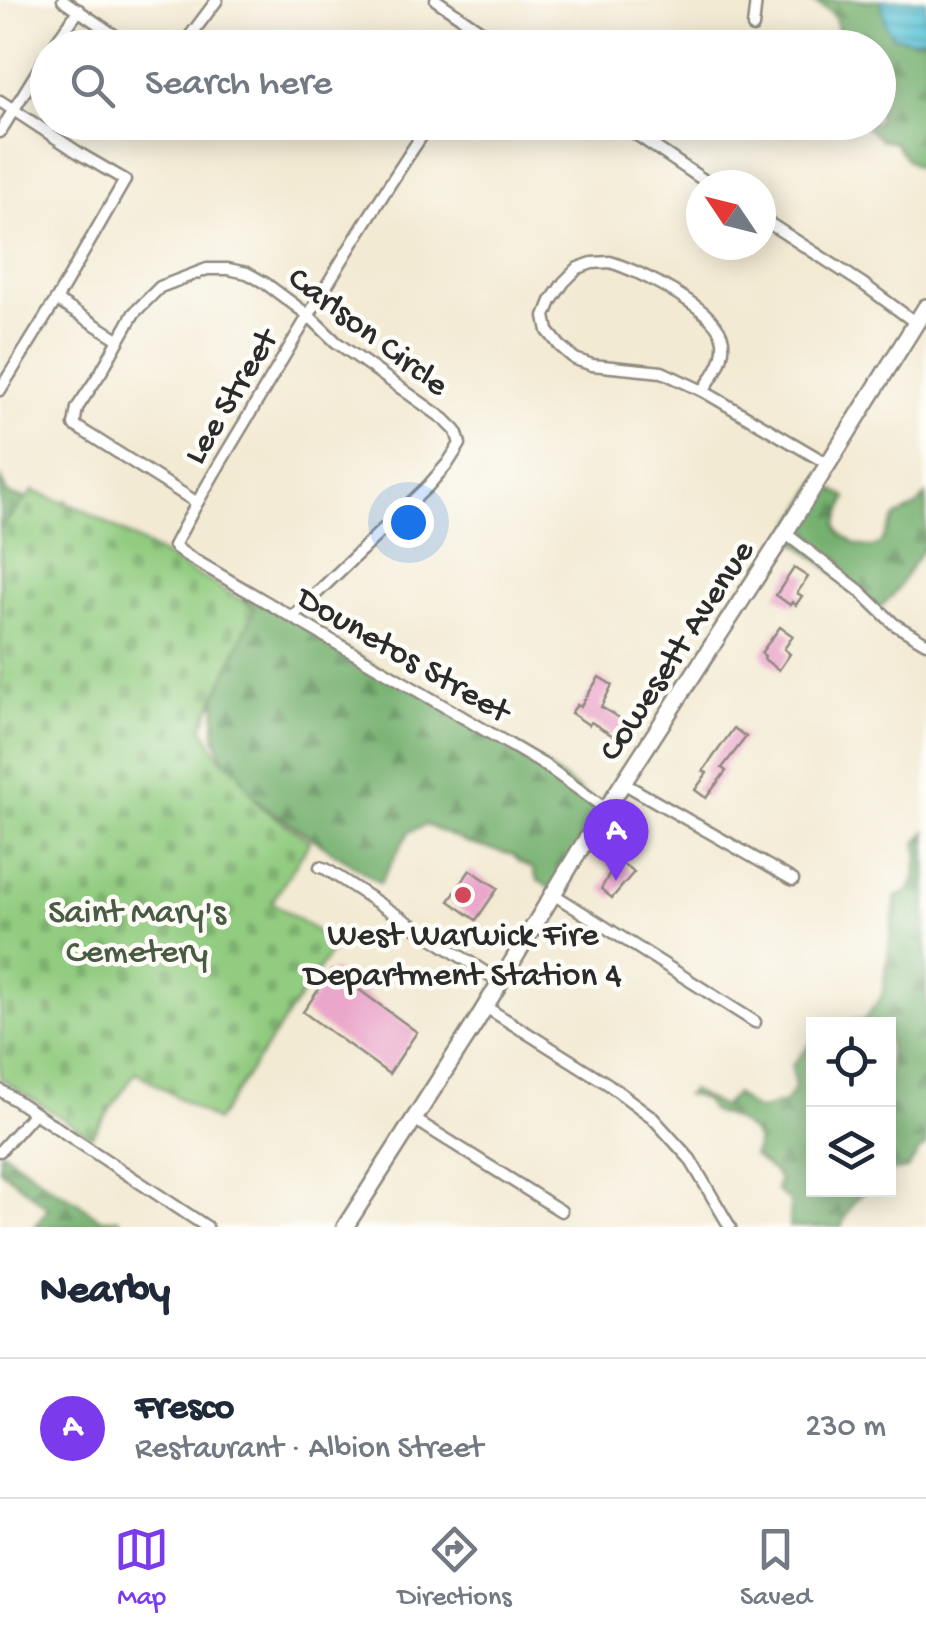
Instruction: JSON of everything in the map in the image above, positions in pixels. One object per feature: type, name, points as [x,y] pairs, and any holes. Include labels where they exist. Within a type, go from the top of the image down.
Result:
[{"type":"main road","name":"Cowesett Avenue","points":[[345,1227],[926,307]]},
{"type":"street","points":[[63,0],[107,30]]},
{"type":"street","points":[[194,30],[217,0]]},
{"type":"street","points":[[436,0],[481,30]]},
{"type":"street","points":[[754,27],[756,0]]},
{"type":"street","points":[[65,30],[79,10]]},
{"type":"street","points":[[0,132],[30,83]]},
{"type":"street","points":[[0,101],[30,120]]},
{"type":"street","points":[[1,387],[125,180],[60,140]]},
{"type":"street","name":"Lee Street","points":[[174,546],[196,502],[350,244],[420,140]]},
{"type":"street","points":[[645,140],[689,170]]},
{"type":"street","points":[[776,228],[916,322]]},
{"type":"street","points":[[702,391],[718,368],[723,337],[716,323],[675,293],[629,268],[610,262],[592,263],[578,268],[551,301],[545,316],[548,331],[575,358],[592,364],[662,372],[828,464]]},
{"type":"street","name":"Carlson Circle","points":[[196,502],[74,423],[77,408],[134,313],[160,287],[206,269],[246,273],[265,283],[308,314],[336,342],[456,431],[460,444],[428,486],[292,617]]},
{"type":"street","points":[[56,300],[118,339]]},
{"type":"street","points":[[785,533],[860,591],[894,624],[926,644]]},
{"type":"street","name":"Dounetos Street","points":[[174,546],[546,766],[606,809]]},
{"type":"street","points":[[623,784],[793,880]]},
{"type":"street","points":[[320,867],[500,982]]},
{"type":"street","points":[[553,894],[755,1022]]},
{"type":"street","points":[[484,1006],[608,1084],[652,1118],[690,1159],[730,1227]]},
{"type":"street","points":[[0,1090],[207,1227]]},
{"type":"street","points":[[0,1152],[34,1113]]},
{"type":"street","points":[[414,1119],[561,1211]]},
{"type":"green space","points":[[809,0],[881,0],[886,25],[894,30],[837,30],[831,13]]},
{"type":"green space","points":[[896,31],[910,40],[926,37],[926,173],[907,160],[895,143],[882,140],[896,140]]},
{"type":"green space","points":[[0,476],[7,493],[13,496],[32,499],[50,508],[66,501],[0,610]]},
{"type":"green space","points":[[818,481],[847,497],[837,525],[840,533],[855,544],[872,548],[880,544],[895,517],[917,506],[926,495],[925,546],[893,595],[879,608],[786,535]]},
{"type":"green space","name":"Saint Mary's Cemetery","points":[[33,491],[84,510],[255,608],[202,727],[221,759],[238,772],[260,806],[310,841],[272,902],[336,944],[216,1121],[136,1072],[91,1137],[0,1078],[0,530]]},
{"type":"green space","points":[[249,593],[542,763],[607,811],[557,894],[513,855],[467,843],[426,825],[410,831],[380,883],[242,787],[223,758],[215,736],[216,678],[224,634]]},
{"type":"green space","points":[[926,831],[926,1147],[907,1169],[896,1171],[896,1017],[866,1017],[882,996],[896,897],[913,884],[916,845]]},
{"type":"green space","points":[[806,1049],[806,1197],[859,1197],[841,1227],[789,1227],[791,1202],[776,1190],[779,1180],[774,1172],[753,1156],[757,1144],[753,1134],[737,1121],[712,1112],[702,1099],[686,1095],[691,1090],[722,1107],[735,1094],[759,1110],[785,1103],[795,1088],[792,1066]]},
{"type":"green space","points":[[1,1150],[100,1219],[119,1219],[122,1227],[35,1227],[48,1208],[0,1169]]},
{"type":"water","points":[[881,0],[926,0],[926,37],[910,40],[896,37],[896,30],[889,30]]},
{"type":"building","points":[[794,568],[808,577],[797,593],[802,596],[796,605],[790,605],[776,595]]},
{"type":"building","points":[[780,627],[793,636],[784,649],[790,654],[779,670],[761,653]]},
{"type":"building","points":[[599,677],[612,685],[601,707],[636,728],[626,744],[571,713],[577,705],[580,707]]},
{"type":"building","points":[[734,728],[746,737],[722,768],[726,771],[706,798],[695,790],[707,773],[703,771]]},
{"type":"building","points":[[608,854],[634,872],[612,898],[601,889],[612,869],[604,862]]},
{"type":"building","points":[[470,870],[498,888],[476,920],[449,901]]},
{"type":"building","points":[[332,970],[417,1032],[389,1074],[303,1012]]},
{"type":"place","name":"Fresco","points":[[616,881]]},
{"type":"place","name":"West Warwick Fire Department Station 4","points":[[463,895]]}]
